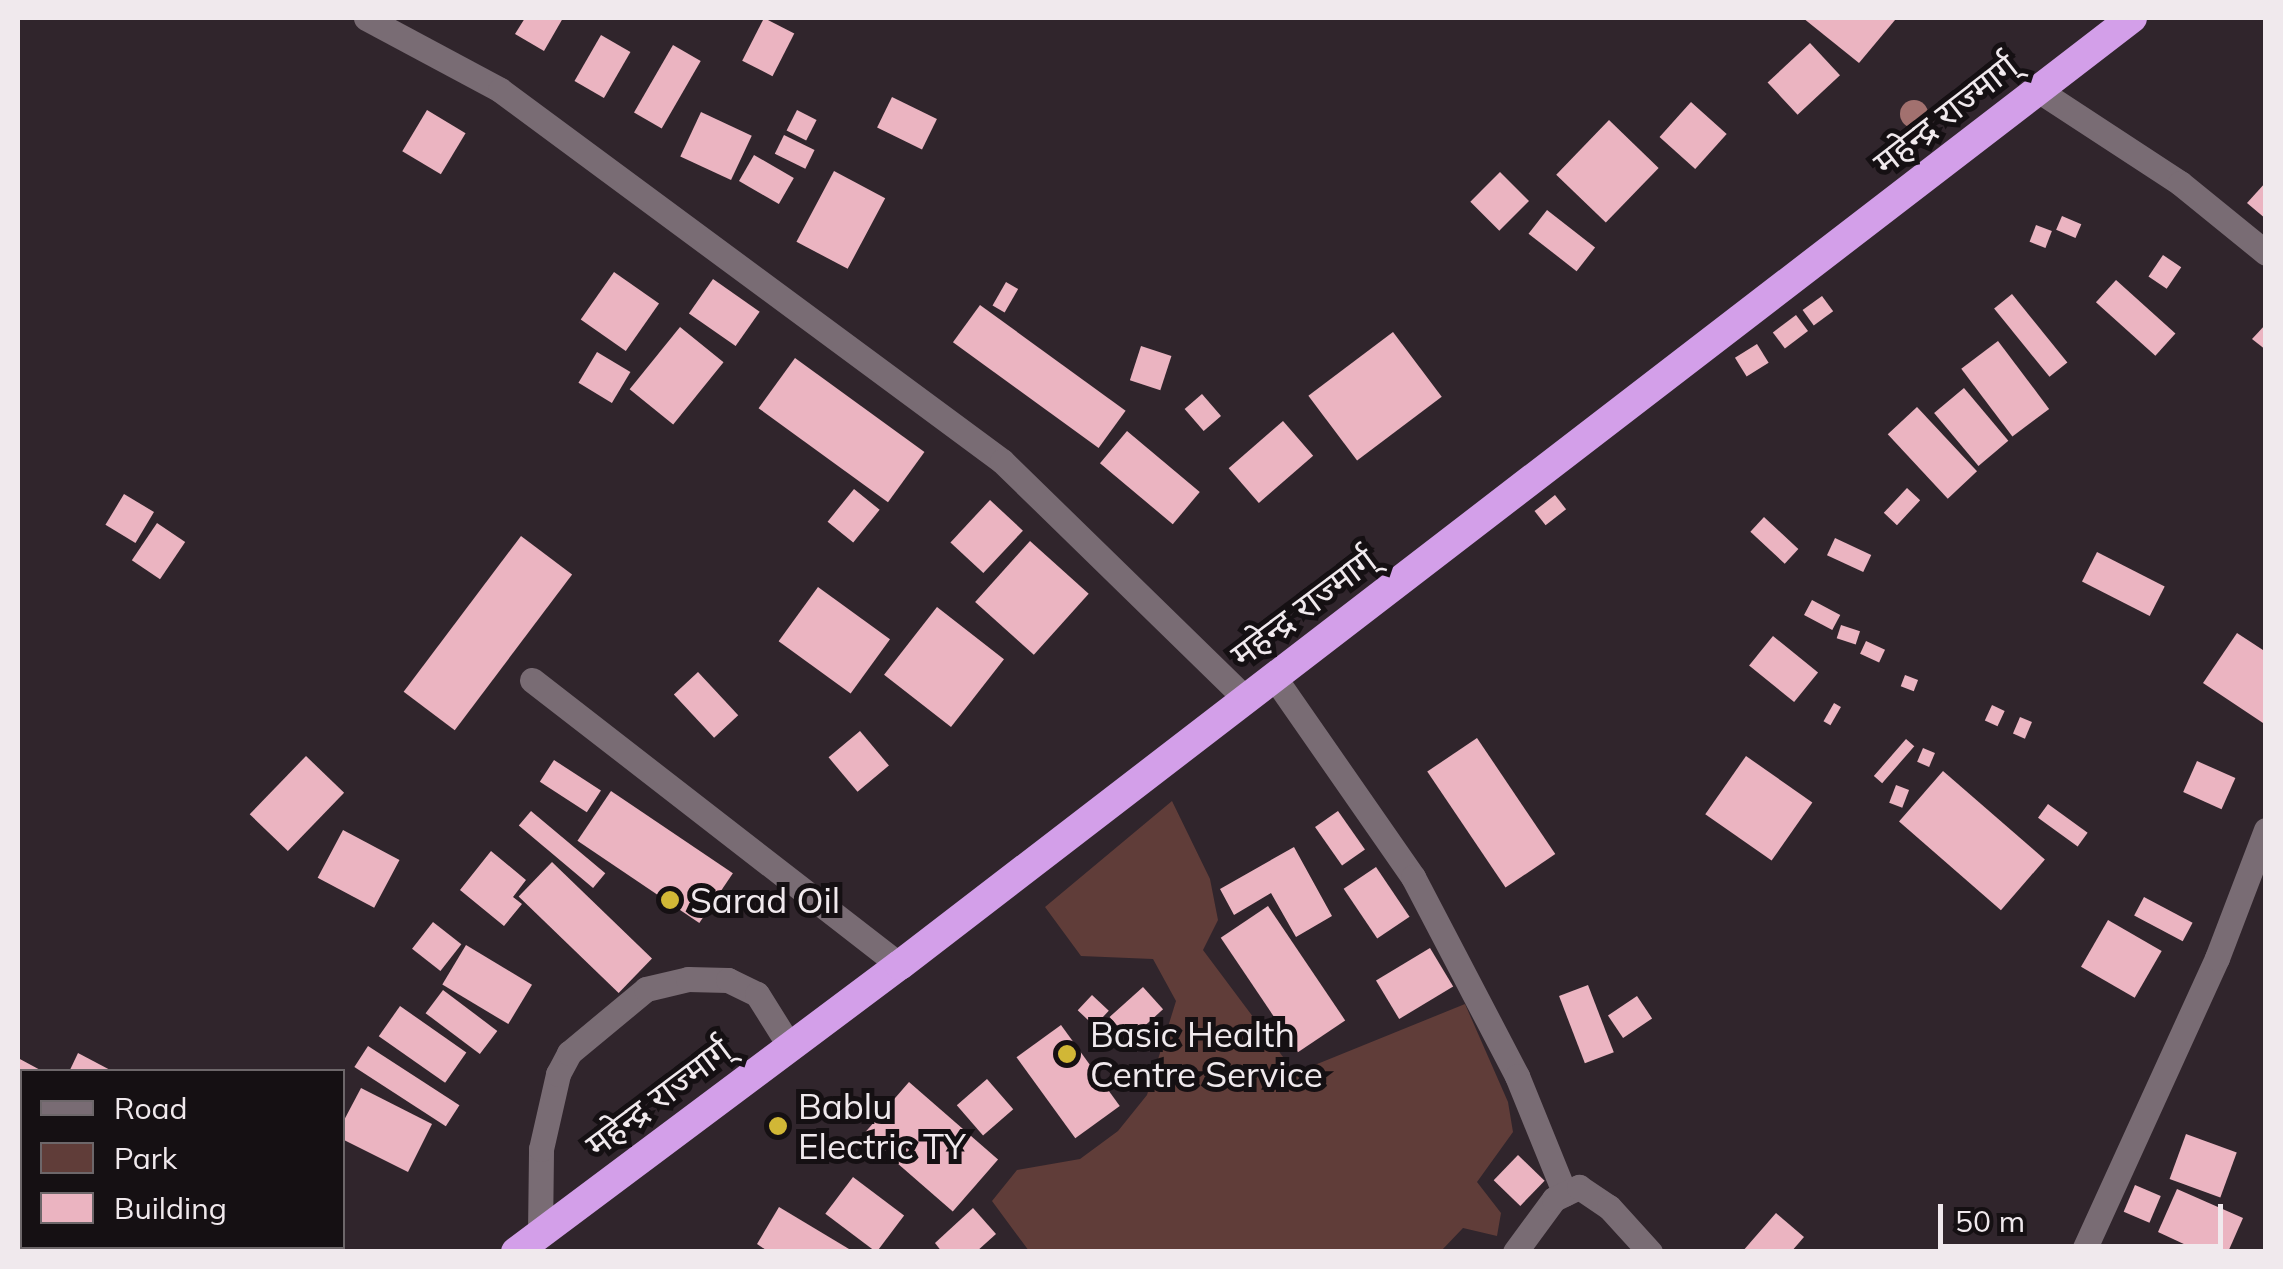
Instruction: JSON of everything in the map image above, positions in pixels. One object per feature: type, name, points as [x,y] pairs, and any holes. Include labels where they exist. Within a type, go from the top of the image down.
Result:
[{"type":"highway","name":"महेन्द्र राज्मार्ग्","points":[[528,1243],[900,964],[2132,18]]},
{"type":"street","points":[[366,18],[500,90],[1002,461],[1245,698]]},
{"type":"street","points":[[2038,90],[2180,183],[2266,253]]},
{"type":"street","points":[[1274,676],[1413,877],[1517,1076],[1565,1194]]},
{"type":"street","points":[[532,680],[900,964]]},
{"type":"street","points":[[2083,1252],[2217,958],[2266,830]]},
{"type":"street","points":[[528,1243],[547,1108],[569,1053],[646,989],[688,979],[728,980],[757,994],[789,1045]]},
{"type":"street","points":[[1514,1252],[1565,1194],[1578,1187],[1609,1207],[1650,1252]]},
{"type":"green space","points":[[1172,801],[1210,879],[1218,920],[1203,950],[1295,1073],[1465,1004],[1508,1102],[1513,1132],[1477,1182],[1501,1213],[1497,1236],[1463,1228],[1441,1251],[1029,1251],[992,1201],[1017,1170],[1080,1159],[1118,1131],[1147,1095],[1176,1001],[1153,959],[1081,956],[1045,907]]},
{"type":"building","points":[[525,18],[563,18],[544,51],[515,34]]},
{"type":"building","points":[[764,18],[794,33],[773,76],[742,61]]},
{"type":"building","points":[[1803,18],[1893,18],[1895,20],[1859,63]]},
{"type":"building","points":[[601,35],[630,52],[604,98],[574,81]]},
{"type":"building","points":[[1810,43],[1840,75],[1798,115],[1768,83]]},
{"type":"building","points":[[673,45],[701,61],[662,129],[634,113]]},
{"type":"building","points":[[892,97],[937,119],[922,149],[877,128]]},
{"type":"building","points":[[1691,102],[1727,134],[1695,169],[1660,137]]},
{"type":"building","points":[[427,110],[466,133],[441,174],[402,151]]},
{"type":"building","points":[[797,110],[817,120],[806,140],[787,130]]},
{"type":"building","points":[[701,112],[752,136],[731,180],[680,156]]},
{"type":"building","points":[[1609,120],[1659,168],[1606,223],[1556,175]]},
{"type":"building","points":[[784,135],[815,150],[805,169],[775,154]]},
{"type":"building","points":[[754,155],[794,178],[779,204],[739,181]]},
{"type":"building","points":[[834,171],[885,198],[848,269],[796,242]]},
{"type":"building","points":[[1500,172],[1529,201],[1499,231],[1470,202]]},
{"type":"building","points":[[2266,182],[2266,219],[2247,203]]},
{"type":"building","points":[[1547,210],[1595,248],[1577,271],[1529,234]]},
{"type":"building","points":[[2062,216],[2081,224],[2075,238],[2056,230]]},
{"type":"building","points":[[2036,225],[2052,231],[2045,248],[2030,242]]},
{"type":"building","points":[[2163,255],[2181,267],[2167,289],[2148,277]]},
{"type":"building","points":[[614,272],[659,304],[626,351],[581,320]]},
{"type":"building","points":[[713,279],[760,312],[736,346],[689,313]]},
{"type":"building","points":[[2116,280],[2175,334],[2155,356],[2096,302]]},
{"type":"building","points":[[1006,282],[1018,289],[1005,312],[992,305]]},
{"type":"building","points":[[2012,294],[2067,362],[2050,377],[1994,308]]},
{"type":"building","points":[[1822,296],[1833,311],[1814,325],[1803,310]]},
{"type":"building","points":[[980,305],[1126,411],[1099,448],[953,342]]},
{"type":"building","points":[[1796,315],[1808,331],[1785,348],[1773,332]]},
{"type":"building","points":[[2266,324],[2266,350],[2252,339]]},
{"type":"building","points":[[680,327],[724,362],[673,424],[630,389]]},
{"type":"building","points":[[1393,332],[1442,397],[1357,460],[1308,396]]},
{"type":"building","points":[[1998,341],[2049,409],[2012,437],[1961,369]]},
{"type":"building","points":[[1757,344],[1769,363],[1747,376],[1735,358]]},
{"type":"building","points":[[1141,346],[1171,356],[1160,390],[1130,380]]},
{"type":"building","points":[[597,352],[630,372],[612,403],[578,383]]},
{"type":"building","points":[[795,358],[924,452],[888,502],[759,408]]},
{"type":"building","points":[[1964,388],[2008,441],[1978,466],[1934,413]]},
{"type":"building","points":[[1202,394],[1221,416],[1204,431],[1185,409]]},
{"type":"building","points":[[1917,407],[1977,471],[1948,499],[1888,434]]},
{"type":"building","points":[[1283,421],[1313,456],[1259,503],[1229,468]]},
{"type":"building","points":[[1127,431],[1200,492],[1173,524],[1100,463]]},
{"type":"building","points":[[1907,488],[1920,500],[1897,525],[1884,513]]},
{"type":"building","points":[[854,489],[880,510],[853,542],[828,522]]},
{"type":"building","points":[[124,494],[154,512],[135,543],[105,525]]},
{"type":"building","points":[[1555,495],[1566,509],[1546,525],[1535,511]]},
{"type":"building","points":[[990,500],[1023,531],[983,573],[950,542]]},
{"type":"building","points":[[1764,517],[1798,549],[1785,564],[1750,532]]},
{"type":"building","points":[[157,523],[185,542],[160,579],[132,560]]},
{"type":"building","points":[[521,536],[572,575],[455,730],[404,692]]},
{"type":"building","points":[[1835,538],[1871,555],[1863,572],[1827,555]]},
{"type":"building","points":[[1030,541],[1089,594],[1034,655],[975,602]]},
{"type":"building","points":[[2097,552],[2165,587],[2150,616],[2082,581]]},
{"type":"building","points":[[818,587],[890,639],[851,694],[779,641]]},
{"type":"building","points":[[1812,600],[1840,615],[1832,630],[1804,615]]},
{"type":"building","points":[[937,607],[1004,659],[951,727],[884,675]]},
{"type":"building","points":[[1841,625],[1860,631],[1856,644],[1837,638]]},
{"type":"building","points":[[2237,633],[2266,652],[2266,725],[2203,683]]},
{"type":"building","points":[[1773,636],[1818,673],[1794,702],[1749,666]]},
{"type":"building","points":[[1866,641],[1885,650],[1879,663],[1860,654]]},
{"type":"building","points":[[698,672],[738,715],[714,738],[674,695]]},
{"type":"building","points":[[1905,675],[1918,680],[1914,691],[1901,686]]},
{"type":"building","points":[[1834,703],[1841,707],[1830,725],[1824,721]]},
{"type":"building","points":[[1992,705],[2005,711],[1998,726],[1985,720]]},
{"type":"building","points":[[2020,717],[2032,722],[2025,739],[2013,734]]},
{"type":"building","points":[[860,731],[889,765],[858,792],[829,757]]},
{"type":"building","points":[[1477,738],[1555,854],[1506,888],[1427,772]]},
{"type":"building","points":[[1906,739],[1914,746],[1882,783],[1874,776]]},
{"type":"building","points":[[1923,748],[1935,753],[1929,767],[1917,762]]},
{"type":"building","points":[[306,756],[344,793],[288,851],[250,814]]},
{"type":"building","points":[[1746,756],[1812,802],[1772,861],[1705,814]]},
{"type":"building","points":[[554,760],[601,790],[587,812],[540,782]]},
{"type":"building","points":[[2197,761],[2235,778],[2222,809],[2183,792]]},
{"type":"building","points":[[1943,771],[2045,860],[2001,910],[1899,822]]},
{"type":"building","points":[[1896,785],[1909,790],[1902,808],[1889,803]]},
{"type":"building","points":[[611,791],[733,873],[699,923],[577,841]]},
{"type":"building","points":[[2048,804],[2088,833],[2078,847],[2038,818]]},
{"type":"building","points":[[531,811],[605,873],[593,888],[519,826]]},
{"type":"building","points":[[1338,811],[1365,850],[1342,866],[1315,827]]},
{"type":"building","points":[[343,830],[400,860],[374,908],[318,878]]},
{"type":"building","points":[[1294,847],[1332,916],[1296,937],[1271,893],[1234,915],[1220,889]]},
{"type":"building","points":[[491,851],[526,880],[513,897],[522,904],[504,926],[460,890]]},
{"type":"building","points":[[552,862],[652,959],[619,993],[519,897]]},
{"type":"building","points":[[1376,867],[1410,917],[1377,939],[1344,889]]},
{"type":"building","points":[[2144,897],[2193,923],[2183,941],[2134,916]]},
{"type":"building","points":[[1268,906],[1345,1020],[1298,1052],[1221,938]]},
{"type":"building","points":[[2108,920],[2162,951],[2135,998],[2081,967]]},
{"type":"building","points":[[433,922],[461,944],[440,971],[412,949]]},
{"type":"building","points":[[466,945],[532,985],[508,1024],[442,984]]},
{"type":"building","points":[[1430,948],[1453,987],[1399,1019],[1376,980]]},
{"type":"building","points":[[1588,985],[1614,1052],[1585,1063],[1559,996]]},
{"type":"building","points":[[1143,987],[1163,1009],[1130,1039],[1110,1017]]},
{"type":"building","points":[[443,990],[497,1031],[480,1054],[426,1013]]},
{"type":"building","points":[[1092,995],[1109,1011],[1094,1026],[1078,1010]]},
{"type":"building","points":[[1637,996],[1652,1018],[1623,1038],[1608,1016]]},
{"type":"building","points":[[400,1006],[466,1052],[445,1083],[379,1036]]},
{"type":"building","points":[[1061,1025],[1120,1106],[1075,1138],[1017,1057]]},
{"type":"building","points":[[368,1046],[459,1105],[446,1126],[354,1067]]},
{"type":"building","points":[[78,1053],[108,1069],[70,1069]]},
{"type":"building","points":[[18,1058],[38,1069],[20,1069],[20,1084]]},
{"type":"building","points":[[987,1079],[1013,1109],[983,1135],[957,1105]]},
{"type":"building","points":[[909,1082],[998,1159],[953,1211],[864,1134]]},
{"type":"building","points":[[361,1088],[432,1124],[408,1172],[345,1140],[345,1118]]},
{"type":"building","points":[[2186,1134],[2237,1152],[2220,1198],[2170,1179]]},
{"type":"building","points":[[1518,1155],[1545,1181],[1520,1206],[1494,1180]]},
{"type":"building","points":[[853,1177],[904,1216],[876,1252],[825,1214]]},
{"type":"building","points":[[2135,1185],[2161,1196],[2149,1223],[2124,1212]]},
{"type":"building","points":[[2177,1189],[2243,1218],[2228,1252],[2201,1252],[2158,1232]]},
{"type":"building","points":[[779,1207],[849,1249],[769,1252],[757,1244]]},
{"type":"building","points":[[973,1208],[996,1234],[976,1252],[942,1252],[935,1243]]},
{"type":"building","points":[[1776,1213],[1804,1237],[1791,1252],[1742,1252]]},
{"type":"building","points":[[18,1233],[20,1249],[58,1252],[18,1252]]},
{"type":"waterway","points":[[96,1249],[104,1252]]},
{"type":"place","name":"Sarad Oil","points":[[670,900]]},
{"type":"place","name":"Basic Health Centre Service","points":[[1067,1054]]},
{"type":"place","name":"Bablu Electric TY","points":[[778,1126]]}]
